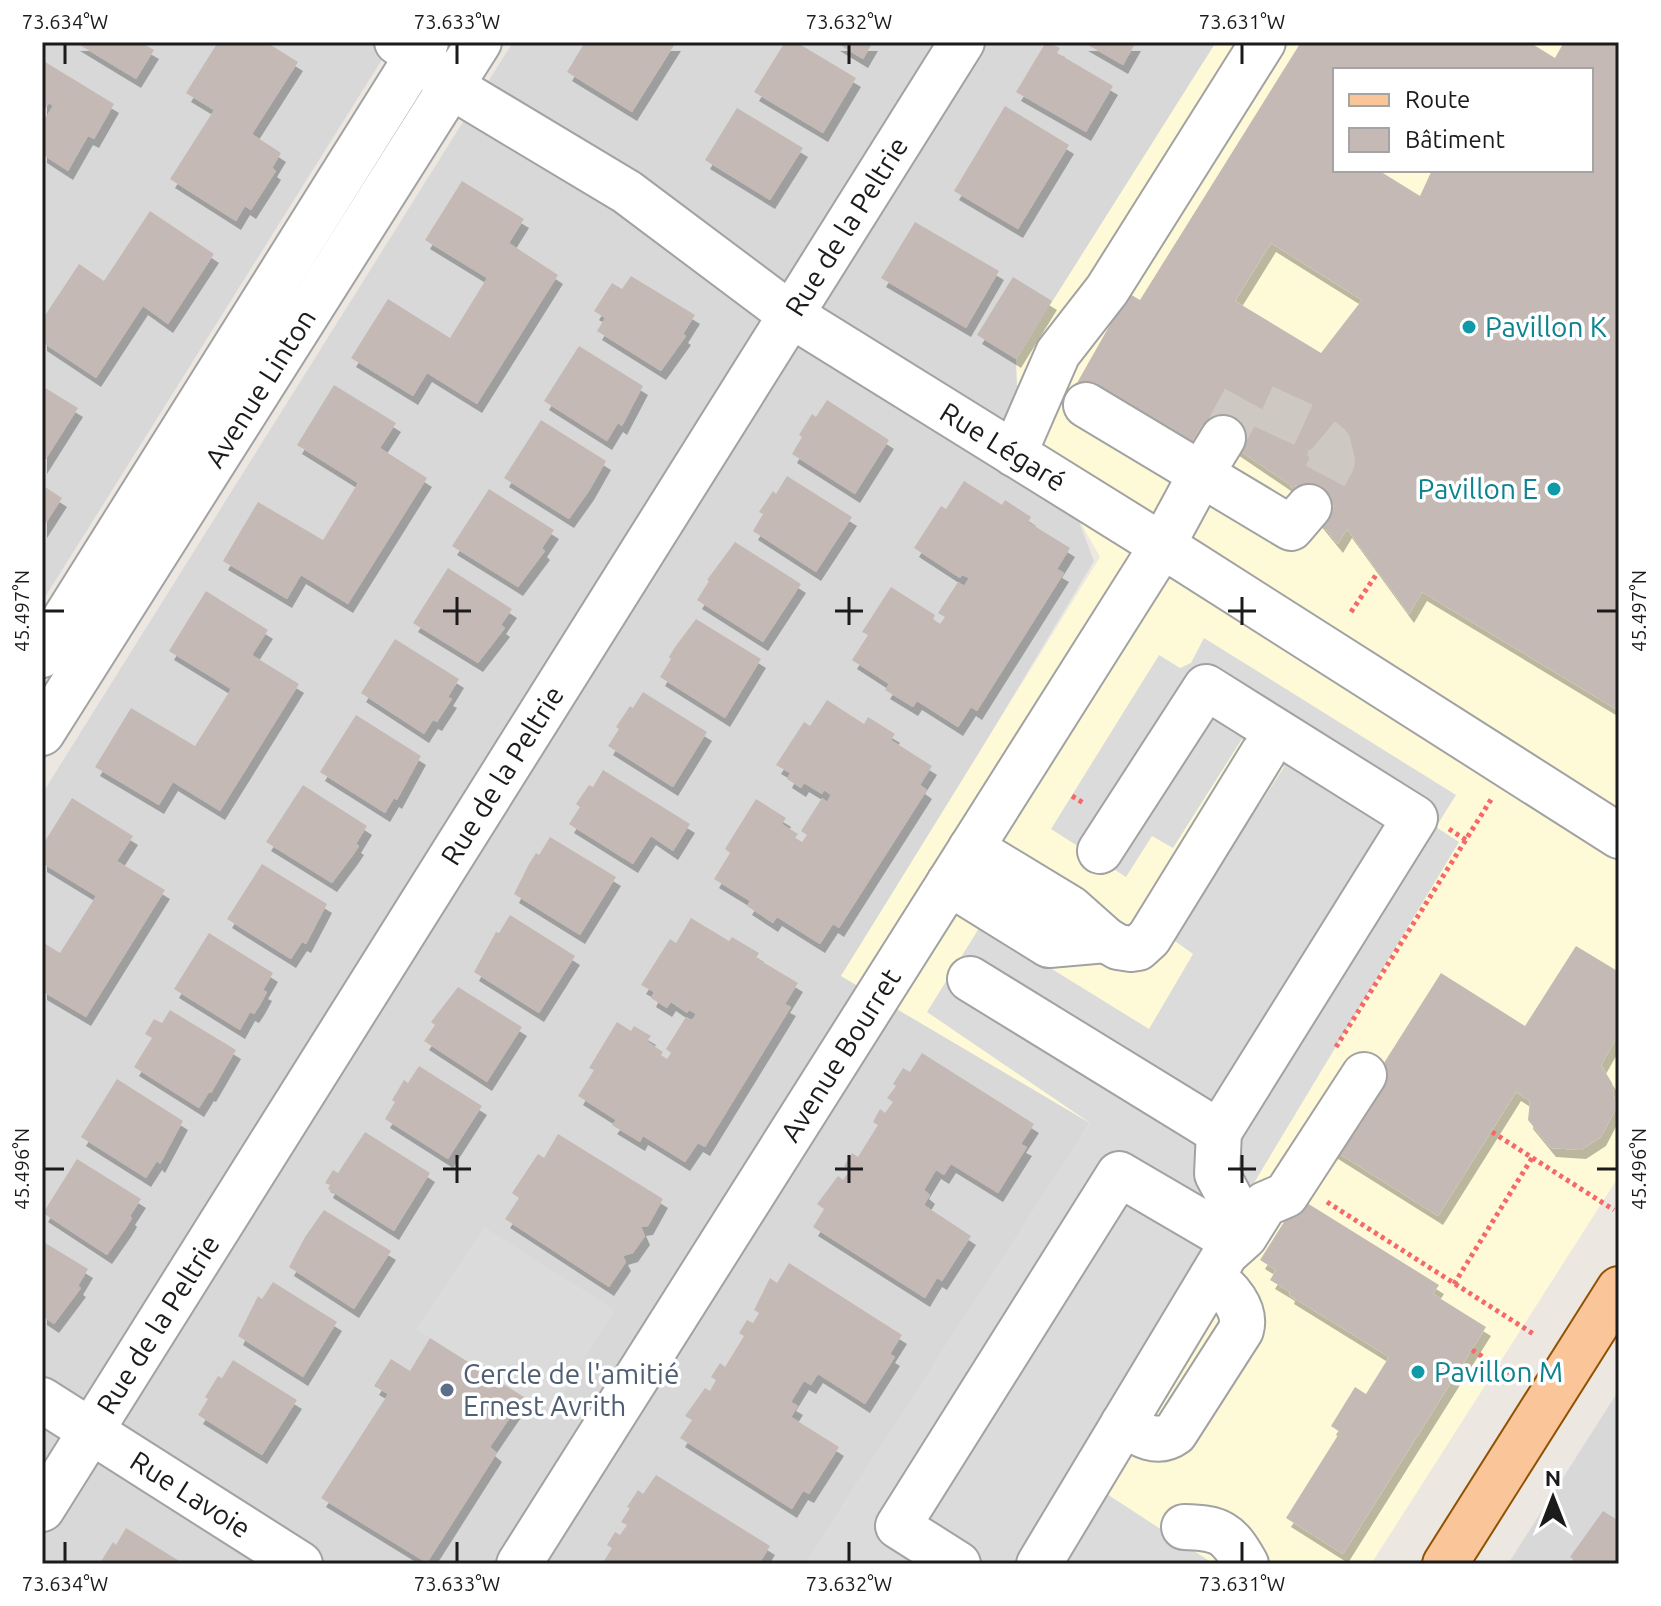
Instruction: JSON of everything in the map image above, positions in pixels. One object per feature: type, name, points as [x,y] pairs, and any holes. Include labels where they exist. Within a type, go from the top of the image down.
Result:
[{"type":"main road","points":[[1445,1564],[1619,1289]]},
{"type":"street","name":"Avenue Linton","points":[[42,733],[479,42]]},
{"type":"street","name":"Rue de la Peltrie","points":[[42,1509],[962,42]]},
{"type":"street","points":[[1014,454],[1058,353],[1107,290],[1263,42]]},
{"type":"street","name":"Avenue Linton","points":[[42,655],[413,46]]},
{"type":"street","name":"Rue Légaré","points":[[413,46],[452,87],[627,192],[791,315],[1619,836]]},
{"type":"street","points":[[1086,405],[1212,456],[1291,528],[1309,507]]},
{"type":"street","name":"Avenue Bourret","points":[[519,1564],[1162,546],[1212,456]]},
{"type":"street","points":[[1100,851],[1206,687],[1415,818],[1219,1132],[1217,1174],[1238,1213],[1241,1237]]},
{"type":"street","points":[[965,857],[1060,929],[1131,949],[1138,948],[1149,938],[1263,753]]},
{"type":"street","points":[[970,979],[1219,1132]]},
{"type":"street","points":[[1039,1564],[1241,1237],[1286,1195],[1348,1064]]},
{"type":"street","points":[[958,1564],[898,1526],[1119,1174],[1241,1237]]},
{"type":"street","name":"Rue Lavoie","points":[[42,1400],[300,1564]]},
{"type":"street","points":[[1220,1564],[1198,1549],[1184,1527],[1212,1528],[1234,1542],[1246,1564]]},
{"type":"path","points":[[1351,612],[1378,572]]},
{"type":"path","points":[[1348,1064],[1493,797]]},
{"type":"path","points":[[1492,1132],[1614,1210]]},
{"type":"path","points":[[1454,1284],[1532,1158]]},
{"type":"path","points":[[1318,1197],[1535,1335]]},
{"type":"path","points":[[1472,1350],[1510,1374]]},
{"type":"shaded area","points":[[42,42],[393,42],[42,602]]},
{"type":"shaded area","points":[[513,42],[1217,42],[1041,422],[1094,561],[931,833],[841,976],[1090,1123],[805,1564],[42,1564],[42,794]]},
{"type":"shaded area","points":[[1216,42],[1619,42],[1619,1176],[1371,1564],[815,1564],[1090,1123],[841,976],[1100,557],[1018,412],[1016,359]]},
{"type":"shaded area","points":[[1204,638],[1456,795],[1436,827],[1459,842],[1177,1311],[1081,1477],[1214,1564],[805,1564],[1090,1123],[927,1012],[981,925],[1149,1029],[1193,954],[1172,939],[1284,767],[1242,739],[1173,848],[1152,836],[1126,877],[1051,829],[1159,655],[1180,668],[1191,663]]},
{"type":"shaded area","points":[[484,1227],[615,1310],[550,1415],[416,1329]]},
{"type":"shaded area","points":[[1619,1390],[1619,1564],[1508,1564]]},
{"type":"building","points":[[75,42],[140,42],[154,50],[136,79]]},
{"type":"building","points":[[218,42],[266,42],[298,62],[252,134],[281,153],[272,168],[276,171],[251,210],[245,206],[236,221],[170,179],[214,110],[186,93]]},
{"type":"building","points":[[585,42],[676,42],[632,112],[567,72]]},
{"type":"building","points":[[785,42],[796,42],[856,78],[823,133],[754,92]]},
{"type":"building","points":[[835,42],[873,42],[863,59]]},
{"type":"building","points":[[1046,42],[1060,48],[1057,53],[1113,86],[1086,132],[1016,92]]},
{"type":"building","points":[[1083,42],[1136,42],[1123,65]]},
{"type":"building","name":"Pavillon K","points":[[1301,42],[1529,42],[1555,58],[1564,42],[1619,42],[1619,711],[1422,592],[1409,614],[1347,529],[1338,544],[1289,484],[1202,425],[1186,452],[1077,383],[1128,293],[1140,300]],"holes":[[[1271,243],[1362,300],[1321,353],[1235,301]]]},
{"type":"building","points":[[42,60],[114,104],[94,139],[88,136],[68,171],[42,154],[42,114],[46,117],[53,106],[49,103],[42,113]]},
{"type":"building","points":[[1005,106],[1069,145],[1018,229],[954,191]]},
{"type":"building","points":[[737,108],[803,148],[770,200],[705,160]]},
{"type":"building","points":[[462,181],[524,219],[509,243],[558,275],[477,404],[427,373],[413,396],[351,358],[388,299],[450,338],[487,278],[425,240]]},
{"type":"building","points":[[150,211],[214,254],[168,324],[143,306],[96,378],[42,342],[42,320],[79,264],[104,281]]},
{"type":"building","points":[[915,222],[999,271],[966,328],[881,278]]},
{"type":"building","points":[[631,276],[695,315],[683,334],[686,336],[661,371],[597,331],[605,318],[594,311],[612,283],[622,289]]},
{"type":"building","points":[[1013,277],[1052,301],[1016,359],[977,335]]},
{"type":"building","points":[[579,346],[643,386],[622,426],[618,423],[607,441],[544,401]]},
{"type":"building","points":[[334,385],[396,423],[380,448],[427,478],[348,604],[301,575],[287,599],[223,561],[258,502],[323,540],[358,483],[297,445]]},
{"type":"building","points":[[42,386],[78,408],[42,465]]},
{"type":"building","points":[[827,400],[889,440],[855,494],[792,454],[812,414],[816,417]]},
{"type":"building","points":[[541,420],[606,461],[569,519],[504,478]]},
{"type":"building","points":[[787,476],[852,517],[816,572],[753,531],[763,514],[759,512]]},
{"type":"building","points":[[964,481],[1002,505],[1005,500],[1031,517],[1028,522],[1070,548],[1057,569],[1064,573],[977,711],[971,707],[958,727],[917,701],[913,707],[885,690],[889,684],[852,660],[868,635],[862,632],[891,587],[935,615],[933,619],[940,624],[945,617],[938,613],[958,582],[964,586],[969,578],[962,575],[960,578],[914,548],[941,506],[946,509]]},
{"type":"building","points":[[42,485],[62,498],[42,529]]},
{"type":"building","points":[[489,489],[554,530],[542,548],[545,551],[518,587],[452,546]]},
{"type":"building","points":[[735,542],[801,584],[763,642],[697,600],[707,580]]},
{"type":"building","points":[[448,568],[512,609],[501,625],[505,628],[478,663],[413,623]]},
{"type":"building","points":[[206,591],[268,630],[252,655],[299,684],[220,811],[173,782],[159,805],[95,767],[131,708],[195,746],[231,689],[169,651]]},
{"type":"building","points":[[696,619],[761,659],[725,718],[660,677],[675,647]]},
{"type":"building","points":[[395,639],[459,679],[448,697],[452,699],[437,722],[433,720],[424,734],[361,693]]},
{"type":"building","points":[[643,692],[707,732],[673,787],[608,746],[619,729],[616,727]]},
{"type":"building","points":[[827,700],[864,724],[868,717],[895,734],[891,740],[932,766],[920,785],[927,790],[839,928],[833,924],[820,944],[777,917],[773,923],[747,906],[750,901],[714,879],[730,853],[725,849],[756,799],[786,818],[782,824],[798,834],[795,838],[802,842],[807,835],[801,831],[822,798],[827,802],[831,795],[824,790],[822,794],[804,783],[801,788],[787,779],[790,773],[776,765],[804,722],[810,726]]},
{"type":"building","points":[[356,715],[421,756],[397,800],[394,798],[385,813],[320,772]]},
{"type":"building","points":[[603,770],[690,824],[673,851],[651,836],[633,864],[569,824],[580,807],[576,804],[589,785],[593,787]]},
{"type":"building","points":[[303,785],[367,826],[356,844],[359,846],[332,883],[266,842]]},
{"type":"building","points":[[72,798],[133,836],[117,861],[165,890],[86,1017],[42,991],[42,942],[60,953],[96,896],[42,863],[42,846]]},
{"type":"building","points":[[550,837],[616,877],[580,935],[514,894],[529,864]]},
{"type":"building","points":[[262,864],[327,904],[306,944],[302,942],[291,959],[227,919]]},
{"type":"building","points":[[510,915],[575,956],[539,1013],[474,972],[496,932],[499,933]]},
{"type":"building","points":[[691,918],[729,941],[732,937],[759,953],[756,958],[798,983],[785,1004],[791,1007],[705,1147],[698,1143],[685,1162],[643,1136],[640,1142],[612,1125],[616,1120],[578,1096],[594,1070],[589,1068],[617,1022],[631,1031],[634,1026],[651,1036],[647,1041],[663,1052],[661,1055],[667,1059],[671,1053],[666,1049],[686,1017],[692,1020],[696,1014],[689,1010],[687,1013],[671,1002],[667,1008],[651,998],[654,992],[641,985],[670,939],[676,943]]},
{"type":"building","points":[[209,933],[273,973],[263,990],[267,992],[260,1005],[254,1014],[250,1012],[240,1030],[174,989]]},
{"type":"building","points":[[1576,946],[1619,972],[1619,1033],[1601,1065],[1612,1083],[1616,1108],[1601,1137],[1581,1150],[1551,1148],[1528,1120],[1530,1101],[1516,1092],[1438,1216],[1330,1148],[1441,973],[1525,1026]]},
{"type":"building","points":[[458,987],[522,1027],[487,1082],[424,1041],[435,1025],[431,1022]]},
{"type":"building","points":[[170,1010],[236,1050],[199,1108],[134,1067],[152,1038],[145,1034],[154,1019],[162,1023]]},
{"type":"building","points":[[922,1053],[1034,1124],[1021,1144],[1027,1147],[998,1193],[951,1164],[944,1175],[936,1170],[924,1190],[930,1195],[924,1205],[971,1236],[942,1281],[937,1278],[925,1298],[813,1227],[824,1209],[817,1204],[838,1176],[843,1180],[850,1170],[844,1166],[852,1153],[858,1157],[878,1125],[873,1122],[880,1109],[885,1113],[893,1102],[887,1098],[896,1086],[893,1084],[903,1068],[910,1072]]},
{"type":"building","points":[[419,1066],[482,1106],[448,1159],[385,1119],[404,1080],[408,1083]]},
{"type":"building","points":[[117,1079],[183,1121],[160,1164],[157,1161],[146,1178],[81,1137]]},
{"type":"building","points":[[365,1132],[430,1173],[394,1231],[328,1189],[330,1185],[325,1183],[333,1170],[338,1173]]},
{"type":"building","points":[[558,1134],[663,1199],[648,1226],[641,1227],[645,1236],[633,1253],[623,1256],[626,1262],[609,1287],[505,1219],[519,1198],[512,1193],[538,1154],[544,1158]]},
{"type":"building","points":[[77,1159],[141,1199],[107,1255],[43,1213]]},
{"type":"building","name":"Pavillon M","points":[[1299,1198],[1439,1285],[1433,1294],[1486,1327],[1343,1554],[1286,1518],[1340,1432],[1331,1426],[1355,1387],[1366,1394],[1389,1357],[1270,1280],[1276,1270],[1260,1260]]},
{"type":"building","points":[[324,1210],[391,1251],[354,1309],[289,1267]]},
{"type":"building","points":[[42,1241],[88,1269],[78,1286],[81,1288],[54,1324],[42,1316]]},
{"type":"building","points":[[789,1263],[902,1335],[890,1354],[895,1357],[865,1404],[818,1374],[811,1385],[804,1381],[791,1402],[798,1406],[791,1417],[839,1447],[809,1494],[803,1491],[792,1509],[680,1438],[692,1420],[685,1416],[705,1388],[710,1391],[716,1380],[711,1377],[720,1363],[725,1367],[744,1336],[739,1333],[747,1320],[753,1323],[759,1313],[754,1310],[770,1278],[777,1283]]},
{"type":"building","points":[[273,1282],[337,1322],[303,1377],[238,1336],[258,1296],[262,1299]]},
{"type":"building","points":[[430,1338],[524,1397],[490,1447],[497,1453],[427,1563],[321,1498],[388,1394],[374,1386],[391,1359],[410,1371]]},
{"type":"building","points":[[233,1360],[297,1400],[262,1455],[198,1415],[218,1376],[222,1378]]},
{"type":"building","points":[[656,1475],[770,1546],[759,1564],[602,1564],[612,1548],[607,1545],[615,1532],[620,1535],[627,1525],[621,1522],[630,1508],[627,1507],[638,1490],[643,1494]]},
{"type":"building","points":[[1603,1511],[1619,1521],[1619,1564],[1570,1564],[1573,1559],[1570,1557]]},
{"type":"building","points":[[126,1528],[184,1564],[100,1563]]},
{"type":"tunnel","points":[[1223,438],[1245,398],[1306,426],[1329,445],[1333,461],[1309,507]]},
{"type":"place","name":"Pavillon K","points":[[1469,327]]},
{"type":"place","name":"Pavillon E","points":[[1554,489]]},
{"type":"place","name":"Pavillon M","points":[[1418,1372]]},
{"type":"place","name":"Cercle de l'amitié Ernest Avrith","points":[[447,1390]]}]
